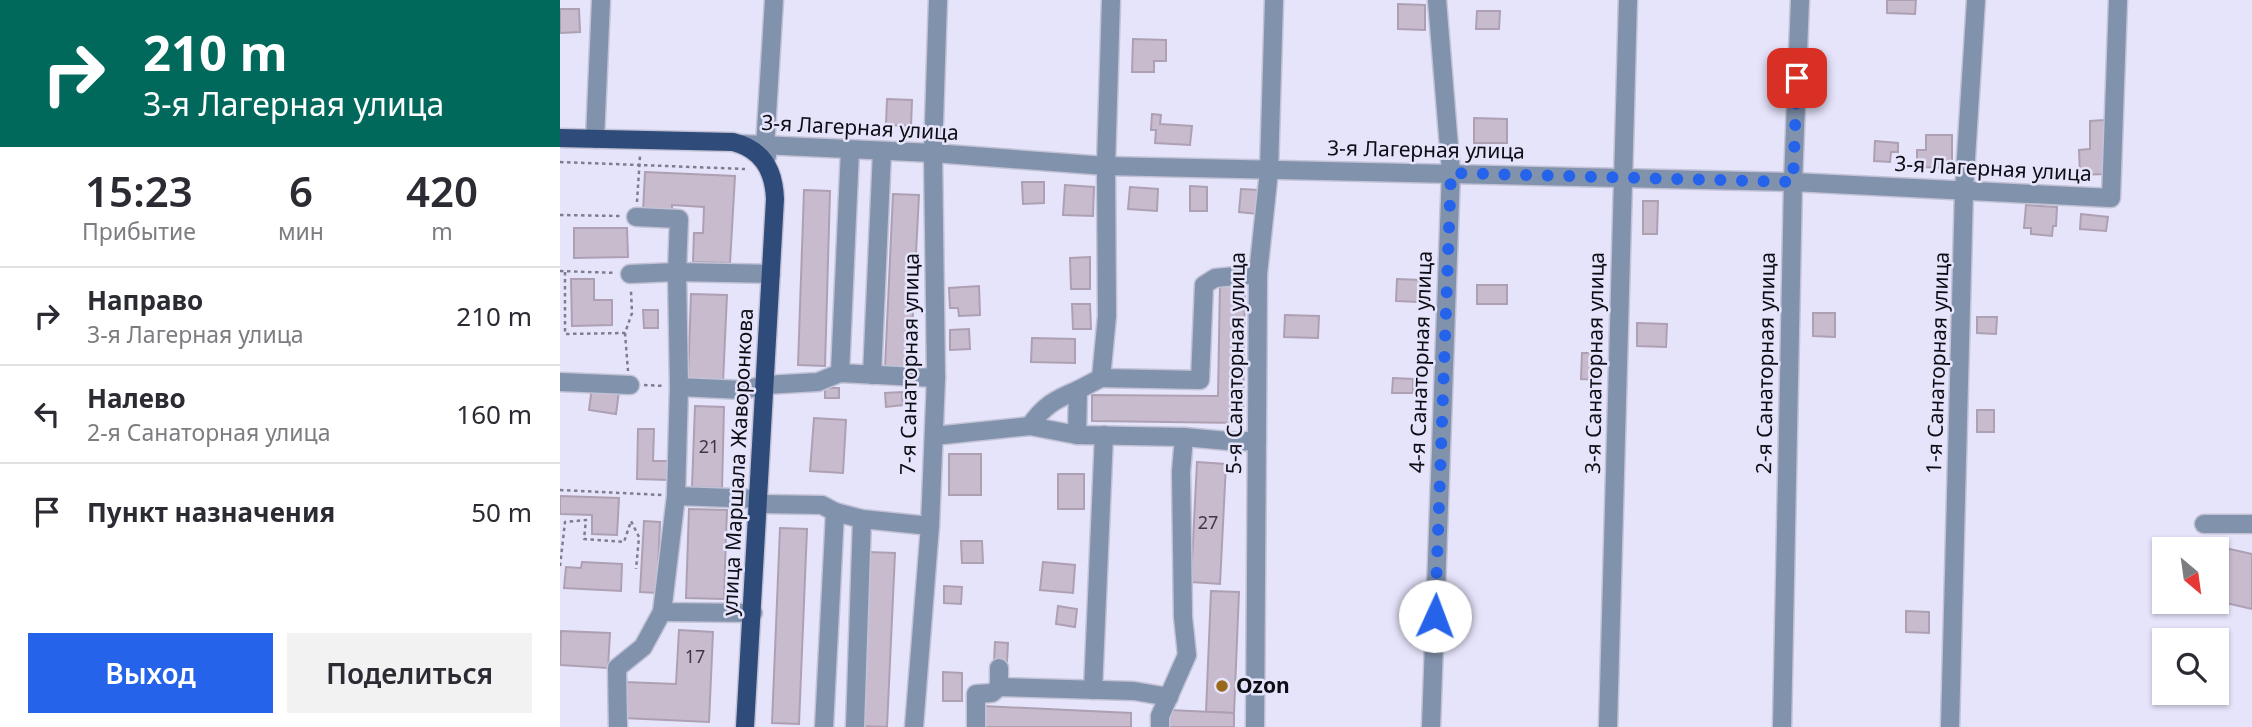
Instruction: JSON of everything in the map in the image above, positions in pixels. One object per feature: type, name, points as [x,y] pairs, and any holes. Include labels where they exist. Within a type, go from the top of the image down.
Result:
[{"type":"main road","name":"3-я Лагерная улица","points":[[560,138],[723,141],[741,144],[761,156],[772,177],[775,199]]},
{"type":"main road","name":"улица Маршала Жаворонкова","points":[[745,727],[775,199]]},
{"type":"street","points":[[595,139],[601,0]]},
{"type":"street","points":[[772,177],[765,146],[774,0]]},
{"type":"street","name":"7-я Санаторная улица","points":[[914,727],[930,526],[936,378],[933,153],[938,0]]},
{"type":"street","points":[[1101,378],[1107,316],[1106,166],[1111,0]]},
{"type":"street","name":"5-я Санаторная улица","points":[[1255,727],[1258,274],[1269,171],[1274,0]]},
{"type":"street","name":"4-я Санаторная улица","points":[[1431,727],[1451,173],[1437,0]]},
{"type":"street","name":"3-я Санаторная улица","points":[[1608,727],[1628,0]]},
{"type":"street","name":"2-я Санаторная улица","points":[[1782,727],[1793,182],[1800,0]]},
{"type":"street","name":"1-я Санаторная улица","points":[[1950,727],[1964,190],[1976,0]]},
{"type":"street","name":"3-я Лагерная улица","points":[[741,144],[933,153],[1106,166],[1793,182],[2111,198],[2118,0]]},
{"type":"street","points":[[840,373],[850,150]]},
{"type":"street","points":[[872,375],[882,152]]},
{"type":"street","points":[[618,727],[617,668],[643,646],[662,612],[676,496],[679,387],[677,272],[680,219],[636,217]]},
{"type":"street","points":[[630,274],[771,274]]},
{"type":"street","points":[[1030,426],[1040,410],[1053,400],[1101,378],[1200,380],[1204,285],[1215,278],[1258,274]]},
{"type":"street","points":[[679,387],[743,390],[765,385],[818,382],[840,373],[936,378]]},
{"type":"street","points":[[560,382],[630,384]]},
{"type":"street","points":[[1077,435],[1078,390]]},
{"type":"street","points":[[934,436],[1030,426],[1077,435],[1184,436],[1239,442],[1257,440]]},
{"type":"street","points":[[1093,690],[1104,435]]},
{"type":"street","points":[[1160,727],[1160,716],[1187,655],[1183,617],[1181,472],[1184,436]]},
{"type":"street","points":[[676,496],[822,505],[835,512],[862,519],[930,526]]},
{"type":"street","points":[[824,727],[835,512]]},
{"type":"street","points":[[855,727],[862,519]]},
{"type":"street","points":[[2204,524],[2252,524]]},
{"type":"street","points":[[662,612],[753,613]]},
{"type":"street","points":[[999,668],[999,687]]},
{"type":"street","points":[[975,727],[976,694],[992,693],[999,687],[1134,691],[1168,697]]},
{"type":"path","points":[[560,215],[636,217],[642,140]]},
{"type":"path","points":[[560,162],[745,169]]},
{"type":"path","points":[[560,271],[630,274],[632,313],[625,333],[565,334],[565,272]]},
{"type":"path","points":[[560,491],[676,496]]},
{"type":"path","points":[[560,566],[565,522],[586,520],[584,539],[624,542],[631,522],[639,537],[636,569]]},
{"type":"building","points":[[1887,0],[1916,0],[1915,14],[1887,13]]},
{"type":"building","points":[[1398,4],[1425,5],[1425,30],[1398,29]]},
{"type":"building","points":[[560,9],[579,9],[580,32],[560,33]]},
{"type":"building","points":[[1477,11],[1500,11],[1499,29],[1476,29]]},
{"type":"building","points":[[1133,39],[1166,40],[1166,61],[1154,61],[1154,72],[1132,72]]},
{"type":"building","points":[[887,99],[912,100],[911,126],[886,125]]},
{"type":"building","points":[[1152,114],[1161,115],[1160,124],[1192,126],[1190,145],[1155,143],[1156,130],[1151,130]]},
{"type":"building","points":[[1474,118],[1507,119],[1507,143],[1474,143]]},
{"type":"building","points":[[2104,120],[2105,174],[2080,175],[2079,150],[2090,149],[2090,121]]},
{"type":"building","points":[[1926,135],[1952,135],[1952,168],[1917,167],[1917,150],[1926,150]]},
{"type":"building","points":[[1875,141],[1898,143],[1898,152],[1891,152],[1890,162],[1874,161]]},
{"type":"building","points":[[645,172],[735,176],[730,263],[693,262],[694,233],[703,233],[704,207],[672,205],[672,212],[643,211]]},
{"type":"building","points":[[1022,182],[1044,182],[1044,203],[1023,204]]},
{"type":"building","points":[[1065,185],[1094,187],[1093,216],[1063,215]]},
{"type":"building","points":[[1190,186],[1207,187],[1207,211],[1190,211]]},
{"type":"building","points":[[1130,187],[1158,189],[1157,211],[1128,209]]},
{"type":"building","points":[[1241,189],[1258,190],[1257,214],[1239,212]]},
{"type":"building","points":[[804,190],[830,191],[825,366],[798,365]]},
{"type":"building","points":[[893,194],[919,195],[910,369],[885,368]]},
{"type":"building","points":[[1643,201],[1658,201],[1657,234],[1643,234]]},
{"type":"building","points":[[2026,205],[2057,207],[2056,226],[2053,226],[2052,236],[2031,234],[2031,228],[2024,228]]},
{"type":"building","points":[[2081,214],[2108,217],[2106,231],[2080,229]]},
{"type":"building","points":[[574,228],[627,228],[628,257],[574,258]]},
{"type":"building","points":[[1090,257],[1090,289],[1071,289],[1070,258]]},
{"type":"building","points":[[571,279],[594,279],[594,300],[612,300],[612,325],[572,326]]},
{"type":"building","points":[[1397,279],[1420,280],[1419,302],[1396,301]]},
{"type":"building","points":[[1220,284],[1245,284],[1243,423],[1092,421],[1092,395],[1218,396]]},
{"type":"building","points":[[1477,285],[1507,285],[1507,304],[1477,304]]},
{"type":"building","points":[[979,286],[980,315],[959,316],[958,308],[950,308],[949,288]]},
{"type":"building","points":[[691,294],[727,295],[723,382],[688,381]]},
{"type":"building","points":[[1072,304],[1090,304],[1091,329],[1073,329]]},
{"type":"building","points":[[643,310],[658,310],[658,328],[644,328]]},
{"type":"building","points":[[1813,313],[1835,313],[1835,337],[1813,336]]},
{"type":"building","points":[[1285,315],[1319,316],[1318,338],[1284,337]]},
{"type":"building","points":[[1977,317],[1997,317],[1996,334],[1977,333]]},
{"type":"building","points":[[1637,323],[1667,324],[1666,347],[1637,346]]},
{"type":"building","points":[[969,329],[970,349],[950,350],[950,330]]},
{"type":"building","points":[[1032,338],[1075,339],[1075,363],[1031,362]]},
{"type":"building","points":[[1582,353],[1601,353],[1600,380],[1581,379]]},
{"type":"building","points":[[1393,378],[1413,379],[1413,393],[1392,393]]},
{"type":"building","points":[[592,387],[619,391],[616,414],[589,410]]},
{"type":"building","points":[[825,388],[839,388],[839,398],[825,398]]},
{"type":"building","points":[[902,392],[903,405],[886,407],[885,393]]},
{"type":"building","points":[[695,406],[724,407],[722,488],[692,487]]},
{"type":"building","points":[[1977,410],[1994,410],[1994,432],[1977,432]]},
{"type":"building","points":[[814,418],[846,420],[843,473],[810,471]]},
{"type":"building","points":[[638,429],[654,429],[653,461],[668,461],[668,480],[637,479]]},
{"type":"building","points":[[949,454],[981,454],[981,495],[949,495]]},
{"type":"building","points":[[1197,462],[1226,464],[1220,584],[1191,582]]},
{"type":"building","points":[[1058,474],[1084,474],[1084,509],[1058,509]]},
{"type":"building","points":[[560,496],[619,498],[617,535],[592,534],[592,515],[560,514]]},
{"type":"building","points":[[689,509],[727,510],[724,599],[686,598]]},
{"type":"building","points":[[644,521],[660,522],[657,593],[640,592]]},
{"type":"building","points":[[780,528],[807,529],[799,724],[772,723]]},
{"type":"building","points":[[961,541],[982,541],[983,563],[962,563]]},
{"type":"building","points":[[2230,549],[2252,554],[2252,609],[2230,604]]},
{"type":"building","points":[[869,552],[895,553],[887,727],[862,726]]},
{"type":"building","points":[[582,562],[622,564],[621,591],[564,588],[566,567],[581,568]]},
{"type":"building","points":[[1043,562],[1075,565],[1073,593],[1040,590]]},
{"type":"building","points":[[944,586],[962,587],[961,604],[944,603]]},
{"type":"building","points":[[1211,591],[1239,592],[1234,713],[1206,712]]},
{"type":"building","points":[[1058,606],[1077,609],[1075,627],[1056,624]]},
{"type":"building","points":[[1906,611],[1929,612],[1929,633],[1906,632]]},
{"type":"building","points":[[679,630],[713,632],[709,722],[623,718],[625,682],[676,684]]},
{"type":"building","points":[[561,631],[610,633],[608,668],[560,665]]},
{"type":"building","points":[[995,642],[1008,643],[1007,662],[994,661]]},
{"type":"building","points":[[943,672],[962,673],[962,701],[943,701]]},
{"type":"building","points":[[983,706],[1131,713],[1131,727],[982,727]]},
{"type":"building","points":[[1169,710],[1234,713],[1234,727],[1169,727]]},
{"type":"place","name":"Ozon","points":[[1222,686]]},
{"type":"route","points":[[1435,616],[1451,173],[1793,182],[1797,78]]}]
